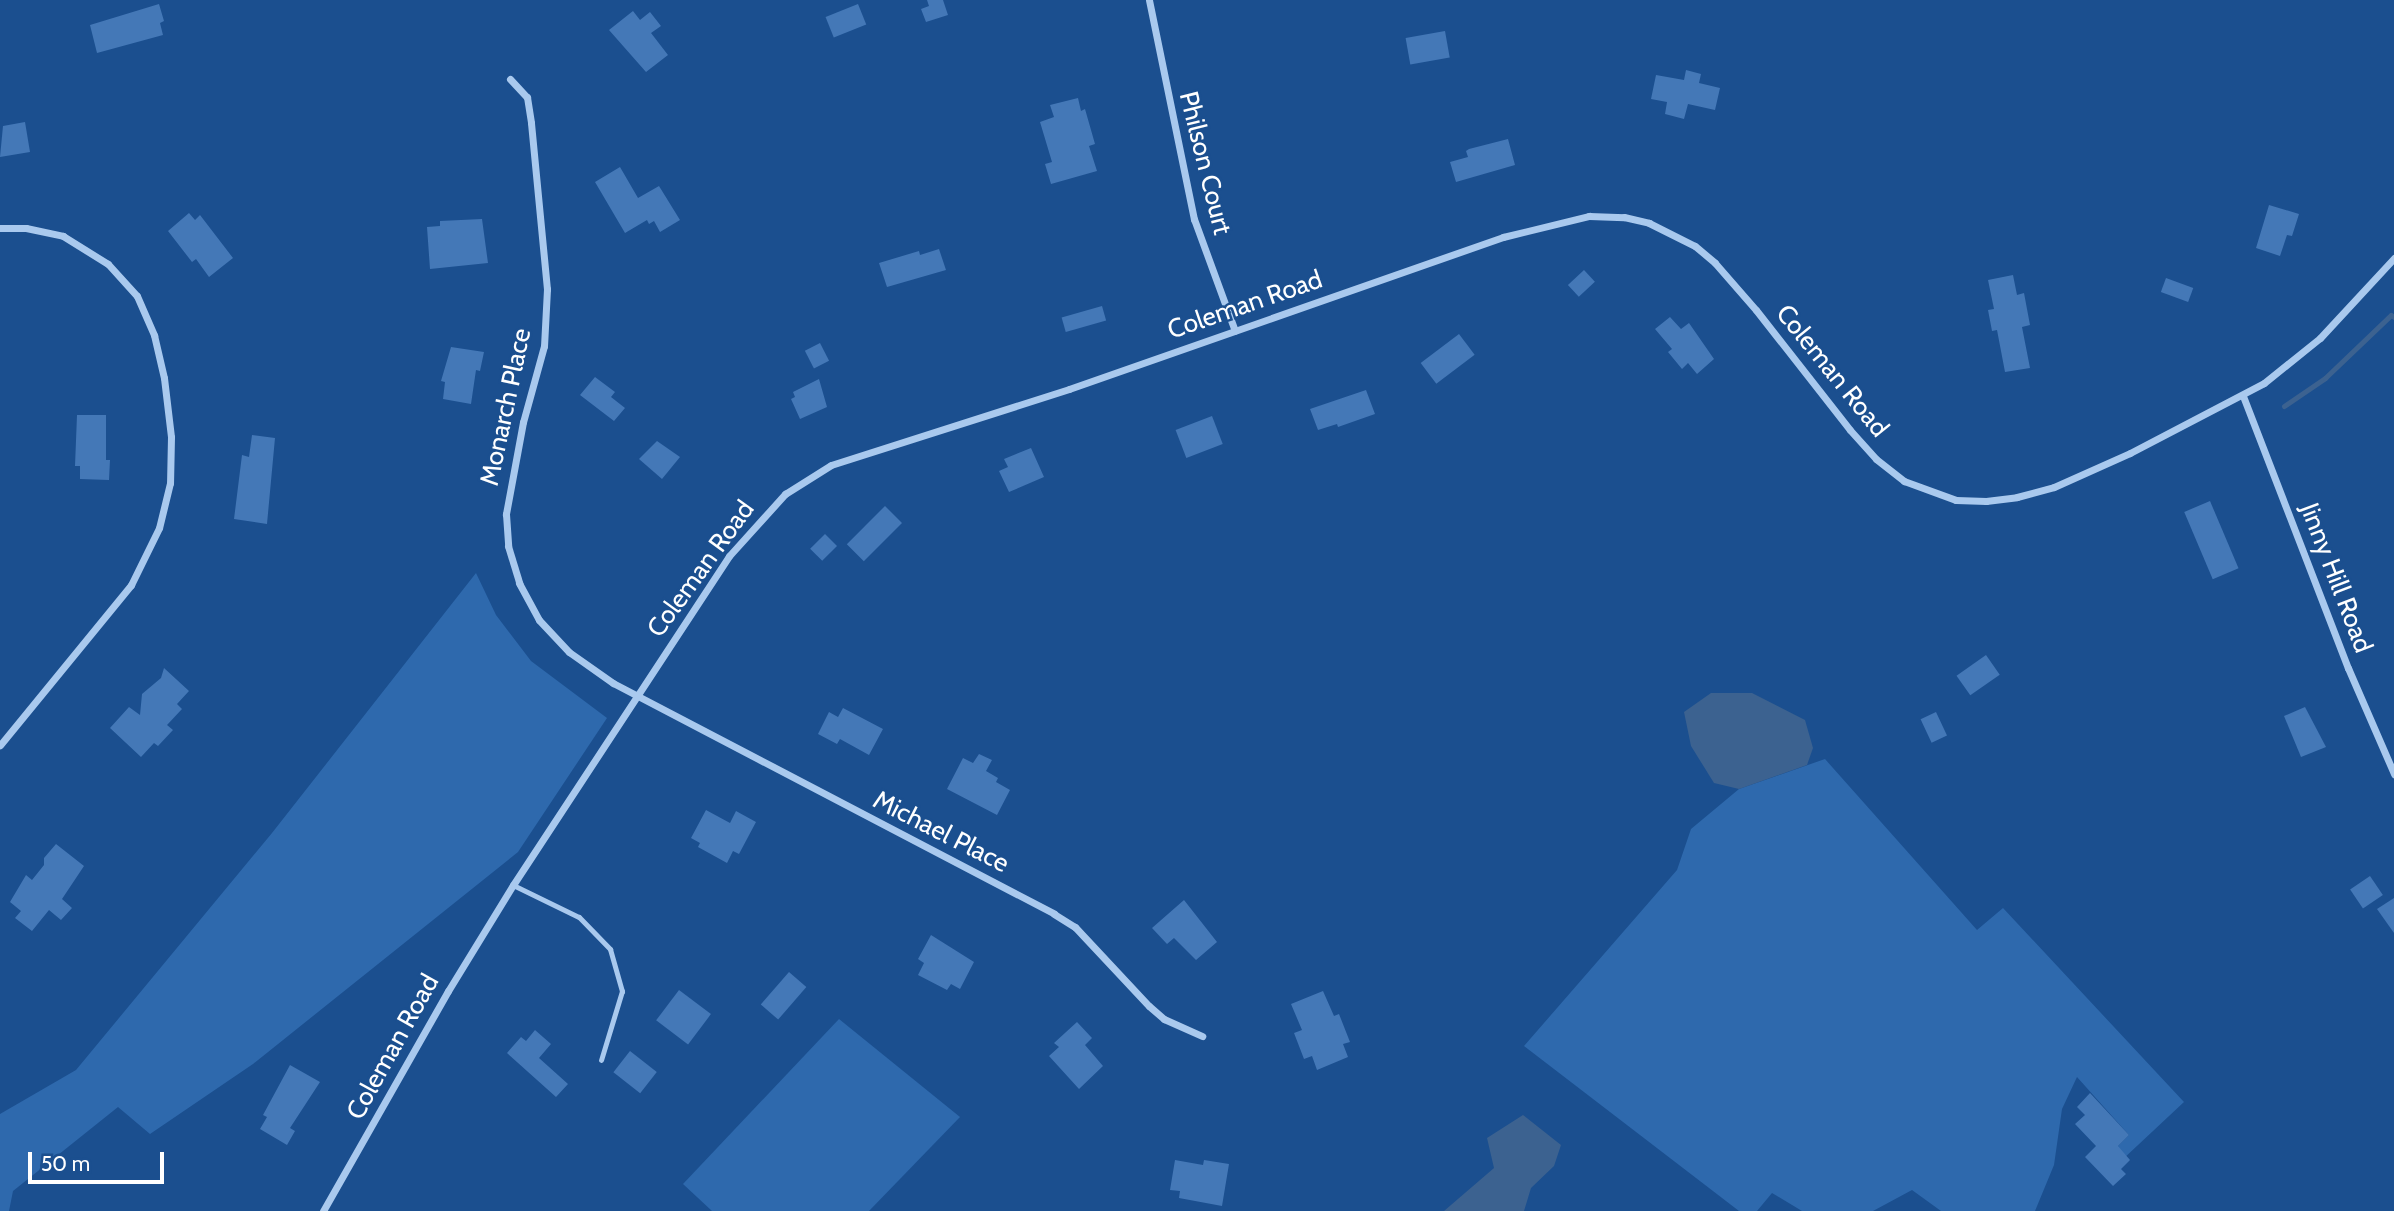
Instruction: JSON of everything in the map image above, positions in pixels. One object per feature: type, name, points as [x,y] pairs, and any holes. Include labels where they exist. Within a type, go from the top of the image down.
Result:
[{"type":"street","name":"Philson Court","points":[[1149,0],[1194,219],[1235,331]]},
{"type":"street","name":"Monarch Place","points":[[510,79],[527,97],[547,289],[544,346],[523,422],[506,514],[508,546],[519,583],[539,620],[569,652],[637,696]]},
{"type":"street","name":"Coleman Road","points":[[323,1211],[448,991],[513,885],[729,556],[768,511],[809,477],[861,453],[1069,389],[1503,237],[1589,216],[1623,217],[1669,230],[1715,263],[1876,459],[1904,481],[1936,495],[1956,500],[1986,501],[2054,487],[2130,453],[2243,396],[2290,364],[2320,338],[2394,258]]},
{"type":"street","points":[[0,229],[26,228],[63,236],[108,264],[136,296],[154,335],[164,378],[171,437],[170,483],[159,528],[131,585],[0,745]]},
{"type":"street","name":"Jinny Hill Road","points":[[2243,396],[2348,668],[2394,774]]},
{"type":"street","name":"Michael Place","points":[[637,696],[1054,914],[1091,943],[1149,1006],[1164,1018],[1202,1036]]},
{"type":"lane","points":[[513,885],[579,917],[610,949],[622,991],[601,1060]]},
{"type":"shaded area","points":[[476,573],[496,615],[531,661],[607,718],[518,852],[253,1064],[150,1134],[118,1107],[13,1191],[9,1211],[0,1211],[0,1114],[76,1070],[272,833]]},
{"type":"shaded area","points":[[1711,693],[1752,693],[1805,720],[1813,748],[1807,765],[1739,789],[1714,783],[1691,746],[1684,712]]},
{"type":"shaded area","points":[[1825,759],[1977,930],[2003,908],[2184,1102],[2122,1160],[2118,1146],[2129,1135],[2077,1077],[2062,1109],[2054,1165],[2035,1211],[1941,1211],[1912,1190],[1873,1211],[1802,1211],[1772,1193],[1757,1211],[1739,1211],[1524,1046],[1677,870],[1691,829],[1739,789]]},
{"type":"shaded area","points":[[839,1019],[960,1117],[869,1211],[712,1211],[683,1184]]},
{"type":"shaded area","points":[[1523,1115],[1561,1145],[1554,1166],[1531,1188],[1524,1211],[1444,1211],[1494,1168],[1487,1138]]},
{"type":"building","points":[[927,0],[943,0],[948,15],[926,22],[921,9],[929,6]]},
{"type":"building","points":[[159,4],[164,21],[160,23],[163,35],[97,53],[90,25]]},
{"type":"building","points":[[858,4],[866,24],[834,38],[826,17]]},
{"type":"building","points":[[633,11],[640,20],[650,12],[661,26],[651,33],[668,55],[646,72],[609,30]]},
{"type":"building","points":[[1445,31],[1450,58],[1410,65],[1406,38]]},
{"type":"building","points":[[1686,70],[1701,74],[1699,83],[1720,88],[1715,110],[1688,104],[1684,119],[1665,114],[1667,102],[1651,99],[1656,75],[1684,80]]},
{"type":"building","points":[[1078,98],[1081,111],[1085,109],[1095,144],[1089,146],[1097,171],[1051,184],[1045,164],[1052,162],[1040,122],[1054,117],[1050,105]]},
{"type":"building","points":[[25,122],[30,152],[0,157],[3,126]]},
{"type":"building","points":[[1508,139],[1515,165],[1456,182],[1450,162],[1468,157],[1466,151],[1469,149]]},
{"type":"building","points":[[620,167],[638,198],[659,186],[680,220],[660,232],[654,221],[649,224],[647,220],[625,233],[595,182]]},
{"type":"building","points":[[2269,205],[2299,214],[2292,236],[2287,235],[2280,256],[2256,248]]},
{"type":"building","points":[[189,213],[195,220],[200,215],[233,258],[209,277],[196,259],[192,262],[168,231]]},
{"type":"building","points":[[482,219],[488,263],[430,269],[427,227],[440,226],[440,221]]},
{"type":"building","points":[[939,249],[946,270],[887,287],[879,263],[919,251],[920,255]]},
{"type":"building","points":[[1584,270],[1595,282],[1579,297],[1568,285]]},
{"type":"building","points":[[2013,275],[2017,295],[2024,293],[2030,325],[2022,327],[2030,368],[2005,372],[1997,330],[1992,331],[1988,310],[1994,309],[1988,280]]},
{"type":"building","points":[[2166,278],[2193,288],[2188,302],[2161,292]]},
{"type":"building","points":[[1102,306],[1106,320],[1066,332],[1062,318]]},
{"type":"building","points":[[1670,317],[1681,329],[1689,323],[1714,359],[1697,374],[1688,363],[1682,369],[1668,352],[1672,349],[1655,329]]},
{"type":"building","points":[[1459,334],[1475,355],[1436,384],[1421,363]]},
{"type":"building","points":[[820,343],[829,361],[814,369],[805,351]]},
{"type":"building","points":[[451,347],[484,352],[480,371],[476,370],[471,404],[443,399],[445,382],[441,381]]},
{"type":"building","points":[[595,377],[615,392],[611,397],[625,408],[614,421],[580,395]]},
{"type":"building","points":[[819,379],[827,407],[800,419],[791,399],[795,397],[793,392]]},
{"type":"building","points":[[1366,390],[1375,414],[1338,427],[1337,424],[1318,430],[1310,409]]},
{"type":"building","points":[[77,415],[106,415],[109,480],[80,479],[80,466],[75,466]]},
{"type":"building","points":[[1212,416],[1223,444],[1186,458],[1176,430]]},
{"type":"building","points":[[252,435],[275,438],[267,524],[234,519],[242,455],[249,457]]},
{"type":"building","points":[[657,441],[680,457],[662,479],[639,459]]},
{"type":"building","points":[[1031,448],[1044,477],[1009,492],[999,471],[1008,467],[1004,459]]},
{"type":"building","points":[[2210,501],[2239,568],[2213,579],[2184,512]]},
{"type":"building","points":[[885,506],[902,523],[864,561],[847,544]]},
{"type":"building","points":[[825,534],[837,546],[822,561],[810,549]]},
{"type":"building","points":[[1986,655],[2000,675],[1970,695],[1957,676]]},
{"type":"building","points":[[164,668],[189,691],[177,704],[182,709],[167,725],[173,730],[158,746],[154,743],[141,757],[110,728],[129,707],[140,715],[142,694],[161,678]]},
{"type":"building","points":[[2305,707],[2326,747],[2301,757],[2284,716]]},
{"type":"building","points":[[843,708],[883,729],[869,755],[840,739],[837,744],[818,734],[829,712],[838,717]]},
{"type":"building","points":[[1936,712],[1947,736],[1932,743],[1921,719]]},
{"type":"building","points":[[979,754],[992,760],[986,771],[998,778],[996,782],[1010,790],[997,815],[947,789],[963,758],[973,763]]},
{"type":"building","points":[[706,810],[730,823],[736,811],[756,822],[739,854],[733,851],[727,863],[698,847],[700,843],[691,838]]},
{"type":"building","points":[[56,844],[84,866],[62,899],[72,908],[61,920],[49,910],[32,931],[15,918],[21,911],[10,902],[26,875],[32,880],[44,865],[44,858]]},
{"type":"building","points":[[2370,876],[2383,895],[2363,908],[2350,889]]},
{"type":"building","points":[[2394,898],[2394,933],[2377,909]]},
{"type":"building","points":[[1184,900],[1217,942],[1196,960],[1174,938],[1167,944],[1152,928]]},
{"type":"building","points":[[931,935],[974,962],[960,989],[951,984],[947,990],[918,975],[924,963],[918,959]]},
{"type":"building","points":[[789,972],[806,987],[778,1020],[761,1004]]},
{"type":"building","points":[[679,990],[711,1014],[688,1044],[656,1020]]},
{"type":"building","points":[[1323,991],[1334,1016],[1339,1014],[1350,1042],[1343,1044],[1348,1057],[1317,1070],[1312,1056],[1304,1059],[1294,1033],[1302,1030],[1291,1004]]},
{"type":"building","points":[[1077,1022],[1092,1038],[1085,1045],[1103,1066],[1079,1089],[1049,1056],[1059,1047],[1054,1043]]},
{"type":"building","points":[[535,1030],[551,1044],[539,1058],[568,1084],[556,1097],[507,1053],[521,1037],[526,1041]]},
{"type":"building","points":[[630,1051],[657,1072],[640,1093],[613,1072]]},
{"type":"building","points":[[290,1065],[320,1082],[290,1128],[295,1131],[287,1145],[260,1129],[267,1117],[263,1115]]},
{"type":"building","points":[[2090,1093],[2129,1135],[2118,1146],[2130,1160],[2121,1169],[2126,1174],[2113,1186],[2085,1157],[2096,1146],[2075,1124],[2085,1115],[2077,1107]]},
{"type":"building","points":[[1175,1160],[1203,1165],[1204,1160],[1229,1164],[1222,1206],[1179,1198],[1180,1191],[1170,1190]]},
{"type":"waterway","points":[[2284,406],[2325,378],[2391,315],[2394,317]]}]
